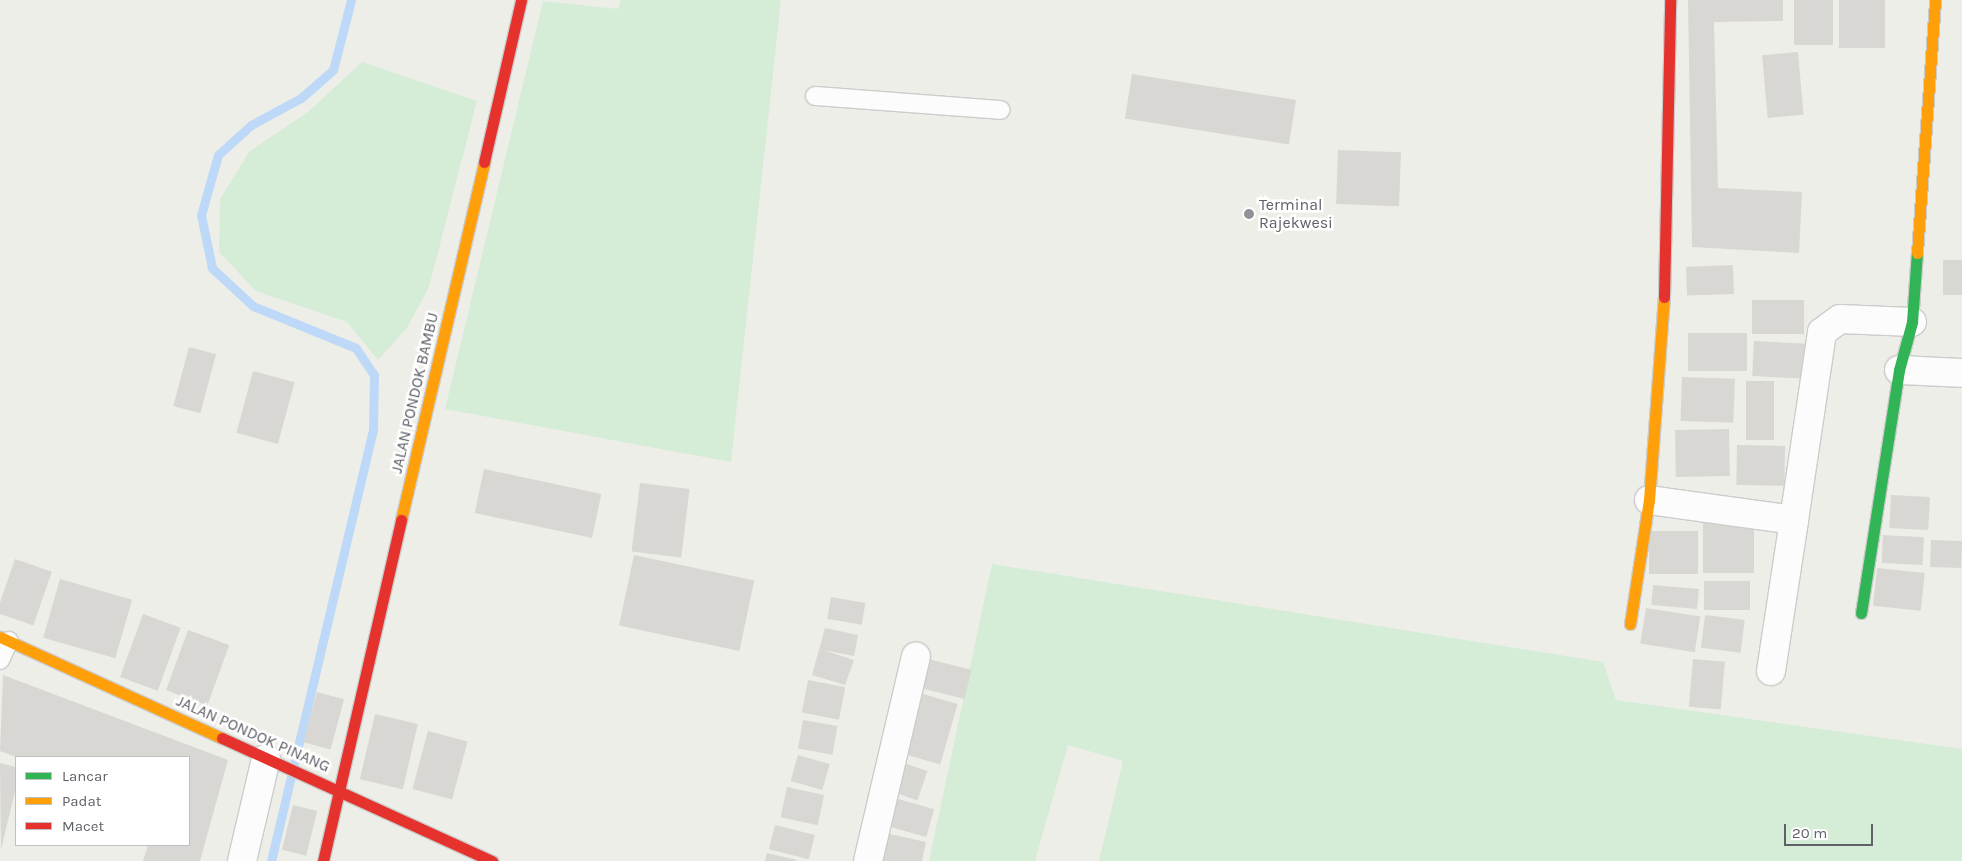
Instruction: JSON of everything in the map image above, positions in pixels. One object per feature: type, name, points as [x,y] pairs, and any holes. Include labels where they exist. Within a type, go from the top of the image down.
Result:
[{"type":"street","name":"JALAN PONDOK BAMBU","points":[[323,861],[341,792],[520,0]]},
{"type":"street","points":[[1630,624],[1649,500],[1663,325],[1670,0]]},
{"type":"street","points":[[1861,613],[1899,370],[1912,322],[1935,0]]},
{"type":"street","points":[[1771,671],[1822,332],[1840,318],[1912,322]]},
{"type":"street","points":[[1899,370],[1962,373]]},
{"type":"street","points":[[1649,500],[1794,520]]},
{"type":"street","name":"JALAN PONDOK PINANG","points":[[4,639],[492,861]]},
{"type":"street","points":[[868,861],[916,657]]},
{"type":"street","points":[[242,861],[268,759]]},
{"type":"lane","points":[[814,96],[1000,110]]},
{"type":"lane","points":[[0,660],[4,639]]},
{"type":"green space","points":[[621,0],[781,0],[731,462],[445,409],[543,1],[618,9]]},
{"type":"green space","points":[[362,62],[477,101],[429,287],[407,328],[378,360],[347,322],[256,291],[219,252],[220,199],[249,152],[308,112]]},
{"type":"green space","points":[[992,564],[1603,662],[1616,700],[1962,749],[1962,861],[1099,861],[1123,761],[1068,745],[1035,861],[929,861]]},
{"type":"building","points":[[1688,0],[1783,0],[1783,21],[1714,22],[1718,188],[1802,192],[1799,253],[1692,247]]},
{"type":"building","points":[[1794,0],[1833,0],[1833,45],[1794,45]]},
{"type":"building","points":[[1839,0],[1885,0],[1885,48],[1839,48]]},
{"type":"building","points":[[1798,52],[1803,115],[1768,118],[1762,55]]},
{"type":"building","points":[[1132,74],[1296,100],[1289,144],[1125,118]]},
{"type":"building","points":[[1338,150],[1401,152],[1399,206],[1336,204]]},
{"type":"building","points":[[1943,260],[1962,260],[1962,295],[1943,295]]},
{"type":"building","points":[[1733,265],[1734,294],[1687,296],[1686,267]]},
{"type":"building","points":[[1752,300],[1804,300],[1804,334],[1752,334]]},
{"type":"building","points":[[1688,333],[1747,333],[1747,371],[1688,371]]},
{"type":"building","points":[[1754,341],[1807,344],[1805,379],[1752,376]]},
{"type":"building","points":[[189,347],[216,354],[200,413],[173,406]]},
{"type":"building","points":[[253,371],[295,382],[278,444],[236,433]]},
{"type":"building","points":[[1682,377],[1735,379],[1733,423],[1680,421]]},
{"type":"building","points":[[1746,381],[1774,381],[1774,440],[1746,440]]},
{"type":"building","points":[[1729,429],[1730,476],[1676,477],[1675,430]]},
{"type":"building","points":[[1737,445],[1785,446],[1784,486],[1736,485]]},
{"type":"building","points":[[484,469],[601,494],[592,538],[475,513]]},
{"type":"building","points":[[640,483],[690,489],[681,558],[632,551]]},
{"type":"building","points":[[1891,495],[1930,497],[1928,530],[1889,528]]},
{"type":"building","points":[[1703,523],[1754,523],[1754,573],[1703,573]]},
{"type":"building","points":[[1649,531],[1698,531],[1698,574],[1649,574]]},
{"type":"building","points":[[1883,535],[1924,537],[1922,565],[1882,563]]},
{"type":"building","points":[[1931,540],[1962,541],[1961,568],[1930,567]]},
{"type":"building","points":[[634,555],[754,581],[739,651],[619,625]]},
{"type":"building","points":[[15,559],[52,572],[33,626],[0,614],[0,603]]},
{"type":"building","points":[[1877,568],[1925,573],[1921,611],[1873,606]]},
{"type":"building","points":[[60,579],[132,600],[115,658],[43,638]]},
{"type":"building","points":[[1704,581],[1750,581],[1750,610],[1704,610]]},
{"type":"building","points":[[1653,585],[1699,589],[1697,609],[1651,605]]},
{"type":"building","points":[[831,597],[865,603],[862,625],[827,619]]},
{"type":"building","points":[[1646,608],[1700,617],[1695,652],[1640,644]]},
{"type":"building","points":[[143,614],[181,628],[158,691],[120,677]]},
{"type":"building","points":[[1705,615],[1745,620],[1741,653],[1701,648]]},
{"type":"building","points":[[825,628],[858,635],[854,656],[823,650],[854,660],[845,685],[812,675]]},
{"type":"building","points":[[188,630],[229,645],[207,705],[166,690]]},
{"type":"building","points":[[924,658],[972,670],[964,699],[917,687]]},
{"type":"building","points":[[1693,659],[1725,662],[1721,710],[1689,707]]},
{"type":"building","points":[[3,675],[228,760],[200,861],[143,861],[148,846],[190,846],[190,756],[15,757],[0,751]]},
{"type":"building","points":[[808,680],[845,687],[839,720],[802,712]]},
{"type":"building","points":[[317,692],[344,699],[331,749],[304,742]]},
{"type":"building","points":[[923,694],[958,704],[940,764],[906,755]]},
{"type":"building","points":[[375,714],[418,724],[403,789],[360,779]]},
{"type":"building","points":[[803,720],[837,726],[832,755],[798,749]]},
{"type":"building","points":[[428,731],[468,742],[452,800],[412,789]]},
{"type":"building","points":[[798,755],[830,764],[822,790],[791,781]]},
{"type":"building","points":[[901,762],[927,771],[917,800],[891,791]]},
{"type":"building","points":[[0,763],[15,767],[15,791],[1,850]]},
{"type":"building","points":[[787,787],[824,795],[818,825],[781,817]]},
{"type":"building","points":[[888,796],[934,809],[926,837],[880,824]]},
{"type":"building","points":[[293,805],[317,811],[306,856],[282,850]]},
{"type":"building","points":[[775,825],[815,835],[809,859],[769,849]]},
{"type":"building","points":[[881,832],[926,842],[922,861],[875,861]]},
{"type":"building","points":[[767,853],[797,860],[765,861]]},
{"type":"waterway","points":[[271,861],[373,428],[374,375],[356,348],[253,306],[212,268],[201,215],[218,155],[251,125],[301,98],[333,70],[351,0]]},
{"type":"traffic: fast","points":[[1861,613],[1899,370],[1912,322],[1917,253]]},
{"type":"traffic: slow","points":[[1917,253],[1935,0]]},
{"type":"traffic: slow","points":[[401,520],[484,162]]},
{"type":"traffic: slow","points":[[1630,624],[1649,500],[1664,297]]},
{"type":"traffic: slow","points":[[0,637],[222,738]]},
{"type":"traffic: jam","points":[[484,162],[521,0]]},
{"type":"traffic: jam","points":[[1664,297],[1670,0]]},
{"type":"traffic: jam","points":[[323,861],[401,520]]},
{"type":"traffic: jam","points":[[222,738],[492,861]]},
{"type":"place","name":"Terminal Rajekwesi","points":[[1249,214]]}]
